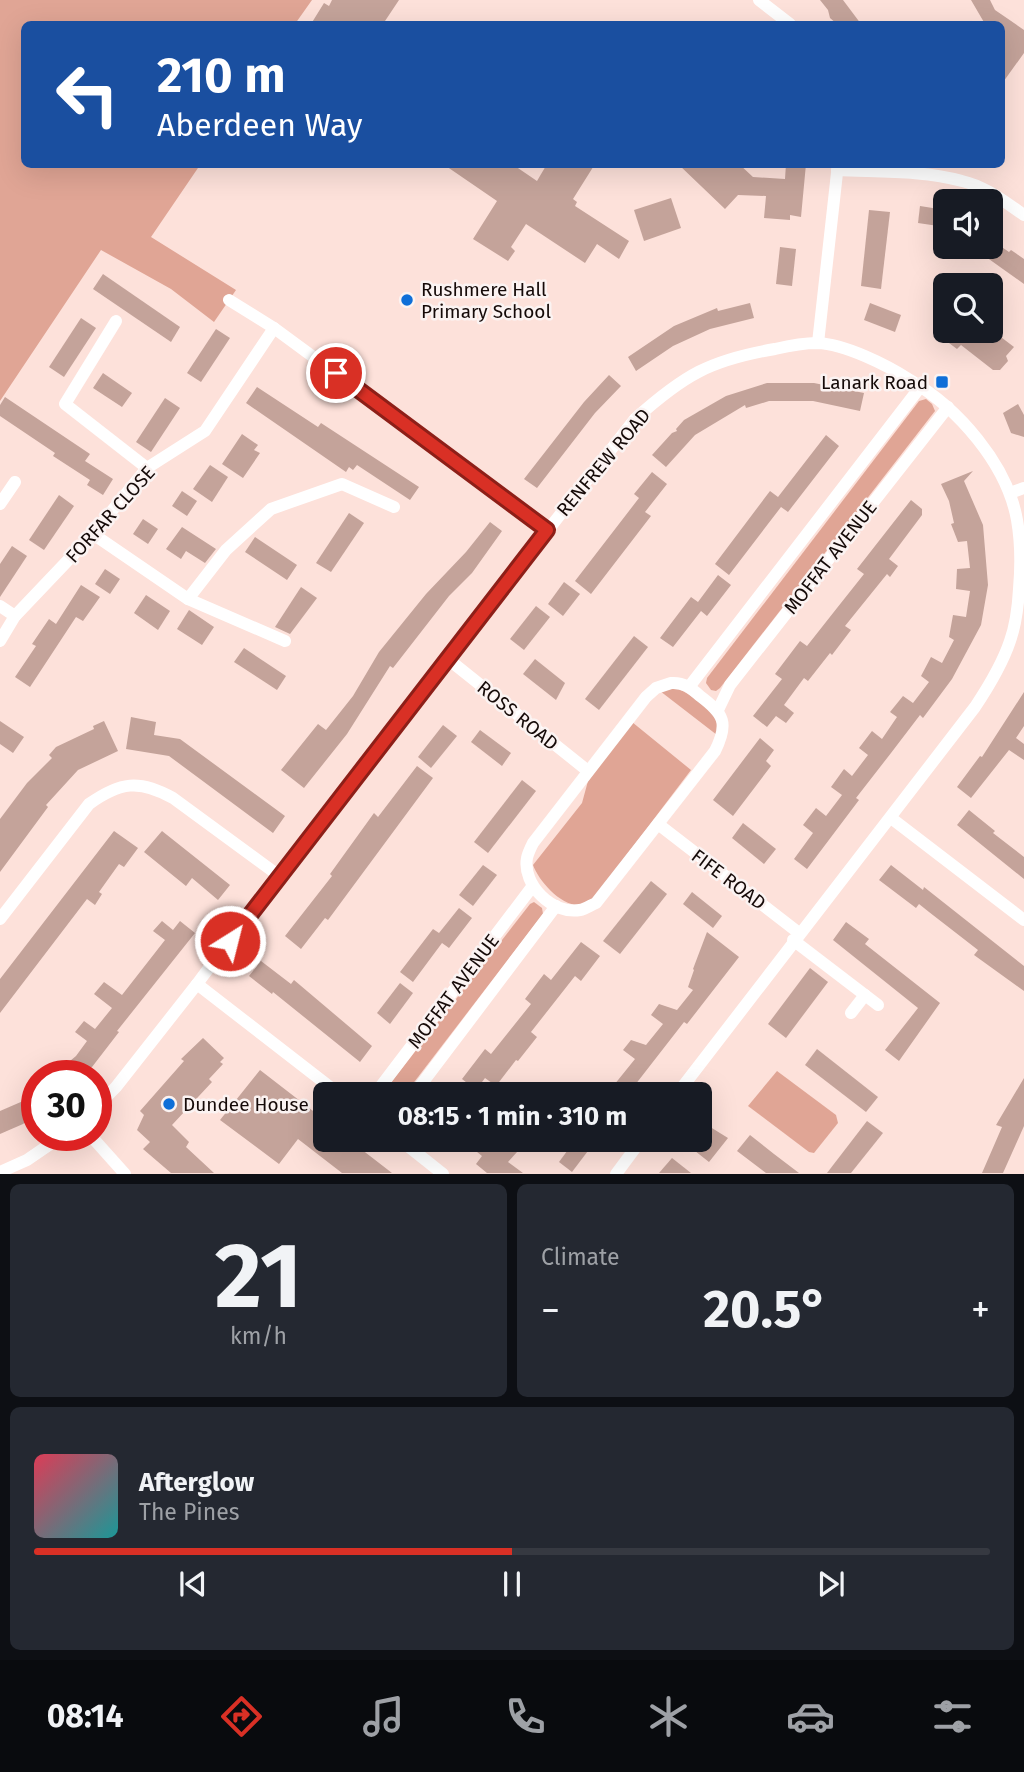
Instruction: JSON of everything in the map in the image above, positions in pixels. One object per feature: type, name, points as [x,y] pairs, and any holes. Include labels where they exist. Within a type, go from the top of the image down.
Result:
[{"type":"street","points":[[759,0],[786,21]]},
{"type":"street","points":[[818,343],[837,168]]},
{"type":"street","points":[[848,168],[964,181],[998,196],[1024,215]]},
{"type":"street","points":[[229,300],[274,327],[547,530]]},
{"type":"street","points":[[116,321],[65,404],[147,468]]},
{"type":"street","name":"FORFAR CLOSE","points":[[0,641],[15,616],[93,534],[147,468],[205,431],[274,327]]},
{"type":"street","name":"RENFREW ROAD","points":[[112,1091],[635,419],[664,393],[709,365],[737,355],[818,343],[860,354],[888,366],[921,386],[948,407],[977,438],[1010,493],[1017,518],[1021,555],[1017,616],[999,669],[975,707],[686,1082]]},
{"type":"street","name":"MOFFAT AVENUE","points":[[689,687],[921,386]]},
{"type":"street","name":"MOFFAT AVENUE","points":[[718,709],[730,685],[948,407]]},
{"type":"street","points":[[0,504],[15,482]]},
{"type":"street","points":[[188,599],[226,550],[271,509],[342,484],[394,507]]},
{"type":"street","points":[[1010,493],[1024,488]]},
{"type":"street","points":[[93,534],[188,599],[285,641]]},
{"type":"street","points":[[0,606],[15,616]]},
{"type":"street","name":"ROSS ROAD","points":[[448,659],[589,771]]},
{"type":"street","points":[[671,683],[681,683],[689,687],[718,709],[722,725],[722,737],[718,744],[596,903],[580,910],[556,906],[532,887],[527,876],[526,859],[533,843],[646,697],[656,688],[671,683]]},
{"type":"street","points":[[0,919],[89,804],[104,793],[122,786],[140,784],[173,797],[278,875]]},
{"type":"street","points":[[891,818],[1024,920]]},
{"type":"street","name":"FIFE ROAD","points":[[658,824],[796,937]]},
{"type":"street","name":"MOFFAT AVENUE","points":[[383,1082],[532,887]]},
{"type":"street","name":"MOFFAT AVENUE","points":[[423,1082],[556,906]]},
{"type":"street","points":[[796,937],[878,1005]]},
{"type":"street","points":[[197,984],[324,1082]]},
{"type":"street","points":[[851,1013],[865,995]]},
{"type":"street","points":[[0,1172],[40,1151]]},
{"type":"street","points":[[104,1151],[125,1174]]},
{"type":"street","points":[[415,1152],[443,1174]]},
{"type":"street","points":[[616,1174],[632,1152]]},
{"type":"shaded area","points":[[0,0],[312,0],[297,21],[21,21],[21,168],[198,168],[151,237],[236,290],[214,322],[171,289],[101,250],[0,401]]},
{"type":"shaded area","points":[[926,399],[935,411],[720,688],[711,690],[706,683],[707,678],[919,401]]},
{"type":"shaded area","points":[[676,688],[709,710],[716,719],[717,735],[660,691]]},
{"type":"shaded area","points":[[632,722],[691,770],[594,898],[585,904],[569,903],[547,887],[533,865],[582,803],[588,781]]},
{"type":"shaded area","points":[[534,902],[542,908],[543,914],[414,1082],[391,1082]]},
{"type":"shaded area","points":[[777,1071],[836,1115],[838,1123],[814,1153],[748,1106]]},
{"type":"building","points":[[332,0],[399,0],[385,21],[313,21],[324,3],[329,6]]},
{"type":"building","points":[[820,0],[843,0],[859,21],[834,21]]},
{"type":"building","points":[[971,0],[990,0],[995,10],[1024,30],[1024,53],[1005,79],[1005,21],[983,21]]},
{"type":"building","points":[[449,168],[518,168],[537,181],[545,168],[592,168],[573,199],[577,202],[575,206],[629,241],[619,259],[597,244],[585,263],[526,224],[511,247],[515,251],[508,261],[473,239],[497,201]]},
{"type":"building","points":[[682,168],[743,168],[753,177],[785,179],[786,168],[806,168],[801,217],[790,215],[790,220],[764,218],[766,196],[738,195],[725,209]]},
{"type":"building","points":[[671,198],[681,228],[644,241],[634,210]]},
{"type":"building","points":[[920,206],[933,208],[933,225],[918,223]]},
{"type":"building","points":[[869,210],[890,212],[881,289],[861,286]]},
{"type":"building","points":[[780,247],[796,249],[792,286],[776,284]]},
{"type":"building","points":[[1003,248],[1024,259],[1024,284],[989,259],[1003,259]]},
{"type":"building","points":[[103,274],[180,327],[171,342],[93,289]]},
{"type":"building","points":[[750,303],[754,318],[710,329],[673,346],[636,371],[628,357],[674,326],[717,308],[718,311]]},
{"type":"building","points":[[870,303],[901,315],[895,332],[864,320]]},
{"type":"building","points":[[81,318],[96,328],[64,377],[49,367]]},
{"type":"building","points":[[216,329],[230,338],[201,382],[187,373]]},
{"type":"building","points":[[1003,339],[1014,347],[1006,356],[1008,361],[1000,370],[993,370],[961,345],[957,349],[949,343],[1003,343]]},
{"type":"building","points":[[103,373],[132,393],[122,407],[93,388]]},
{"type":"building","points":[[609,375],[621,386],[595,413],[537,488],[524,479],[584,402]]},
{"type":"building","points":[[767,383],[814,383],[864,393],[860,411],[813,401],[769,401],[746,408],[745,405],[695,435],[666,467],[652,455],[677,431],[684,420],[726,396]]},
{"type":"building","points":[[257,387],[318,427],[321,423],[419,487],[410,500],[357,465],[353,470],[349,467],[346,472],[246,403]]},
{"type":"building","points":[[5,397],[90,454],[85,461],[113,479],[103,495],[87,485],[90,480],[53,456],[55,453],[0,416],[0,405]]},
{"type":"building","points":[[165,398],[180,408],[151,452],[136,442]]},
{"type":"building","points":[[1018,404],[1024,415],[1024,437],[1011,433],[1003,413]]},
{"type":"building","points":[[242,434],[258,445],[254,450],[260,453],[243,478],[222,464]]},
{"type":"building","points":[[826,435],[839,446],[788,512],[781,507],[729,575],[715,564],[770,491],[778,497]]},
{"type":"building","points":[[210,465],[228,477],[212,502],[193,489]]},
{"type":"building","points":[[973,471],[964,481],[983,525],[988,585],[981,625],[952,679],[923,718],[920,715],[856,798],[859,800],[807,869],[794,859],[813,833],[803,825],[816,808],[826,816],[842,795],[831,787],[844,769],[852,776],[868,755],[859,748],[872,731],[882,739],[897,717],[890,712],[903,696],[913,703],[929,682],[921,676],[931,657],[942,663],[954,640],[949,637],[953,615],[966,617],[970,591],[956,589],[957,569],[970,568],[967,541],[958,542],[951,524],[954,523],[949,501],[941,484]]},
{"type":"building","points":[[652,472],[667,484],[645,512],[651,516],[591,594],[575,581],[639,498],[634,494]]},
{"type":"building","points":[[182,491],[197,501],[187,516],[172,506]]},
{"type":"building","points":[[59,495],[74,506],[44,550],[29,540]]},
{"type":"building","points":[[911,500],[922,509],[922,515],[889,559],[898,566],[890,577],[887,574],[845,626],[851,630],[832,655],[830,653],[808,681],[804,678],[784,705],[794,713],[786,723],[776,716],[767,727],[753,716],[782,679],[775,674],[800,641],[807,646],[864,574],[857,569]]},
{"type":"building","points":[[349,513],[364,523],[331,572],[316,563]]},
{"type":"building","points":[[143,519],[158,529],[148,544],[133,534]]},
{"type":"building","points":[[490,522],[502,531],[472,573],[449,596],[393,668],[390,666],[347,734],[304,788],[281,770],[318,724],[326,730],[353,696],[379,652]]},
{"type":"building","points":[[182,527],[216,549],[205,563],[186,551],[181,559],[166,549]]},
{"type":"building","points":[[255,537],[297,565],[287,580],[245,552]]},
{"type":"building","points":[[12,546],[27,556],[0,597],[0,564]]},
{"type":"building","points":[[105,569],[120,579],[110,594],[95,584]]},
{"type":"building","points":[[718,575],[731,585],[707,616],[701,611],[673,647],[660,638],[691,597],[698,602]]},
{"type":"building","points":[[564,582],[580,594],[563,616],[548,604]]},
{"type":"building","points":[[81,585],[100,597],[83,621],[76,617],[30,687],[15,677],[36,646],[32,644],[49,619],[56,624]]},
{"type":"building","points":[[301,587],[317,598],[290,634],[275,627]]},
{"type":"building","points":[[146,595],[170,611],[158,630],[134,613]]},
{"type":"building","points":[[536,606],[550,617],[524,650],[510,639]]},
{"type":"building","points":[[189,610],[214,627],[202,645],[177,629]]},
{"type":"building","points":[[634,636],[648,647],[599,710],[585,699]]},
{"type":"building","points":[[244,648],[286,676],[277,690],[234,662]]},
{"type":"building","points":[[535,659],[565,683],[556,700],[523,674]]},
{"type":"building","points":[[1024,692],[1024,726],[1016,738],[1024,744],[1024,760],[1009,750],[971,798],[957,787],[980,756],[982,757]]},
{"type":"building","points":[[131,717],[156,722],[154,735],[180,739],[285,816],[273,833],[169,756],[126,749]]},
{"type":"building","points":[[0,721],[24,737],[13,753],[0,744]]},
{"type":"building","points":[[104,721],[118,751],[78,770],[46,805],[48,807],[0,872],[0,819],[27,783],[52,758],[49,755],[56,747],[94,729],[93,726]]},
{"type":"building","points":[[443,725],[457,736],[431,768],[418,757]]},
{"type":"building","points":[[480,730],[511,753],[502,766],[471,742]]},
{"type":"building","points":[[760,738],[774,750],[766,761],[771,766],[733,816],[713,800]]},
{"type":"building","points":[[417,766],[433,778],[328,920],[325,918],[301,949],[285,936],[332,876],[330,874],[374,813],[378,817]]},
{"type":"building","points":[[522,780],[536,791],[488,853],[474,842]]},
{"type":"building","points":[[969,810],[1024,857],[1024,879],[957,825]]},
{"type":"building","points":[[743,823],[776,849],[764,864],[732,838]]},
{"type":"building","points":[[114,831],[138,848],[124,867],[119,864],[99,892],[102,894],[95,905],[87,899],[0,1013],[0,979]]},
{"type":"building","points":[[162,831],[230,885],[218,900],[192,878],[186,886],[144,852]]},
{"type":"building","points":[[483,865],[497,875],[473,906],[459,895]]},
{"type":"building","points":[[891,865],[923,890],[924,887],[1024,966],[1024,991],[974,955],[978,950],[919,904],[916,908],[879,880]]},
{"type":"building","points":[[651,881],[667,894],[620,954],[603,941]]},
{"type":"building","points":[[692,892],[722,916],[713,928],[683,904]]},
{"type":"building","points":[[459,908],[472,918],[449,948],[442,943],[413,982],[400,972],[433,929],[439,933]]},
{"type":"building","points":[[162,921],[173,930],[180,921],[195,933],[117,1031],[119,1032],[97,1060],[71,1060],[87,1041],[75,1032],[84,1021],[95,1029],[112,1008],[94,994],[104,982],[122,995],[165,940],[153,931]]},
{"type":"building","points":[[846,922],[869,939],[865,944],[940,1003],[899,1061],[885,1050],[918,1008],[833,940]]},
{"type":"building","points":[[707,932],[739,957],[637,1082],[616,1082],[635,1059],[623,1050],[631,1040],[646,1045],[663,1024],[651,1015],[659,1004],[677,1010],[693,990],[688,987]]},
{"type":"building","points":[[581,942],[600,956],[581,981],[575,976],[531,1032],[537,1037],[499,1082],[490,1082],[485,1078],[482,1082],[466,1082],[462,1079],[485,1049],[491,1054],[531,1004],[525,999],[544,974],[551,980]]},
{"type":"building","points":[[261,961],[291,984],[294,980],[372,1046],[360,1062],[249,976]]},
{"type":"building","points":[[810,968],[828,982],[786,1038],[768,1024]]},
{"type":"building","points":[[400,983],[413,993],[390,1024],[377,1013]]},
{"type":"building","name":"Dundee House","points":[[203,1038],[224,1058],[220,1062],[223,1064],[209,1079],[212,1082],[172,1125],[189,1142],[186,1147],[214,1173],[171,1173],[143,1149],[150,1142],[137,1130],[144,1115],[140,1111],[184,1061],[181,1059]]},
{"type":"building","points":[[817,1049],[878,1097],[866,1112],[805,1065]]},
{"type":"building","points":[[260,1070],[313,1111],[313,1151],[298,1139],[279,1164],[220,1120]]},
{"type":"building","points":[[1024,1078],[1024,1126],[1003,1173],[982,1173],[1002,1127],[996,1125]]},
{"type":"building","points":[[21,1102],[21,1125],[0,1134],[0,1111]]},
{"type":"building","points":[[867,1121],[883,1133],[851,1173],[827,1173]]},
{"type":"building","points":[[712,1128],[728,1138],[709,1162],[696,1152],[712,1152]]},
{"type":"building","points":[[750,1135],[799,1173],[766,1173],[737,1151]]},
{"type":"building","points":[[315,1152],[365,1152],[392,1173],[342,1173]]},
{"type":"building","points":[[477,1152],[517,1152],[508,1162],[523,1173],[487,1173],[476,1164],[482,1156]]},
{"type":"building","points":[[566,1152],[587,1152],[572,1172],[559,1162]]},
{"type":"building","points":[[672,1158],[691,1173],[659,1173]]},
{"type":"place","name":"Rushmere Hall Primary School","points":[[407,300]]},
{"type":"place","name":"Lanark Road","points":[[942,382]]},
{"type":"place","name":"Dundee House","points":[[169,1104]]},
{"type":"route","points":[[230,941],[278,875],[547,530],[336,373]]}]
